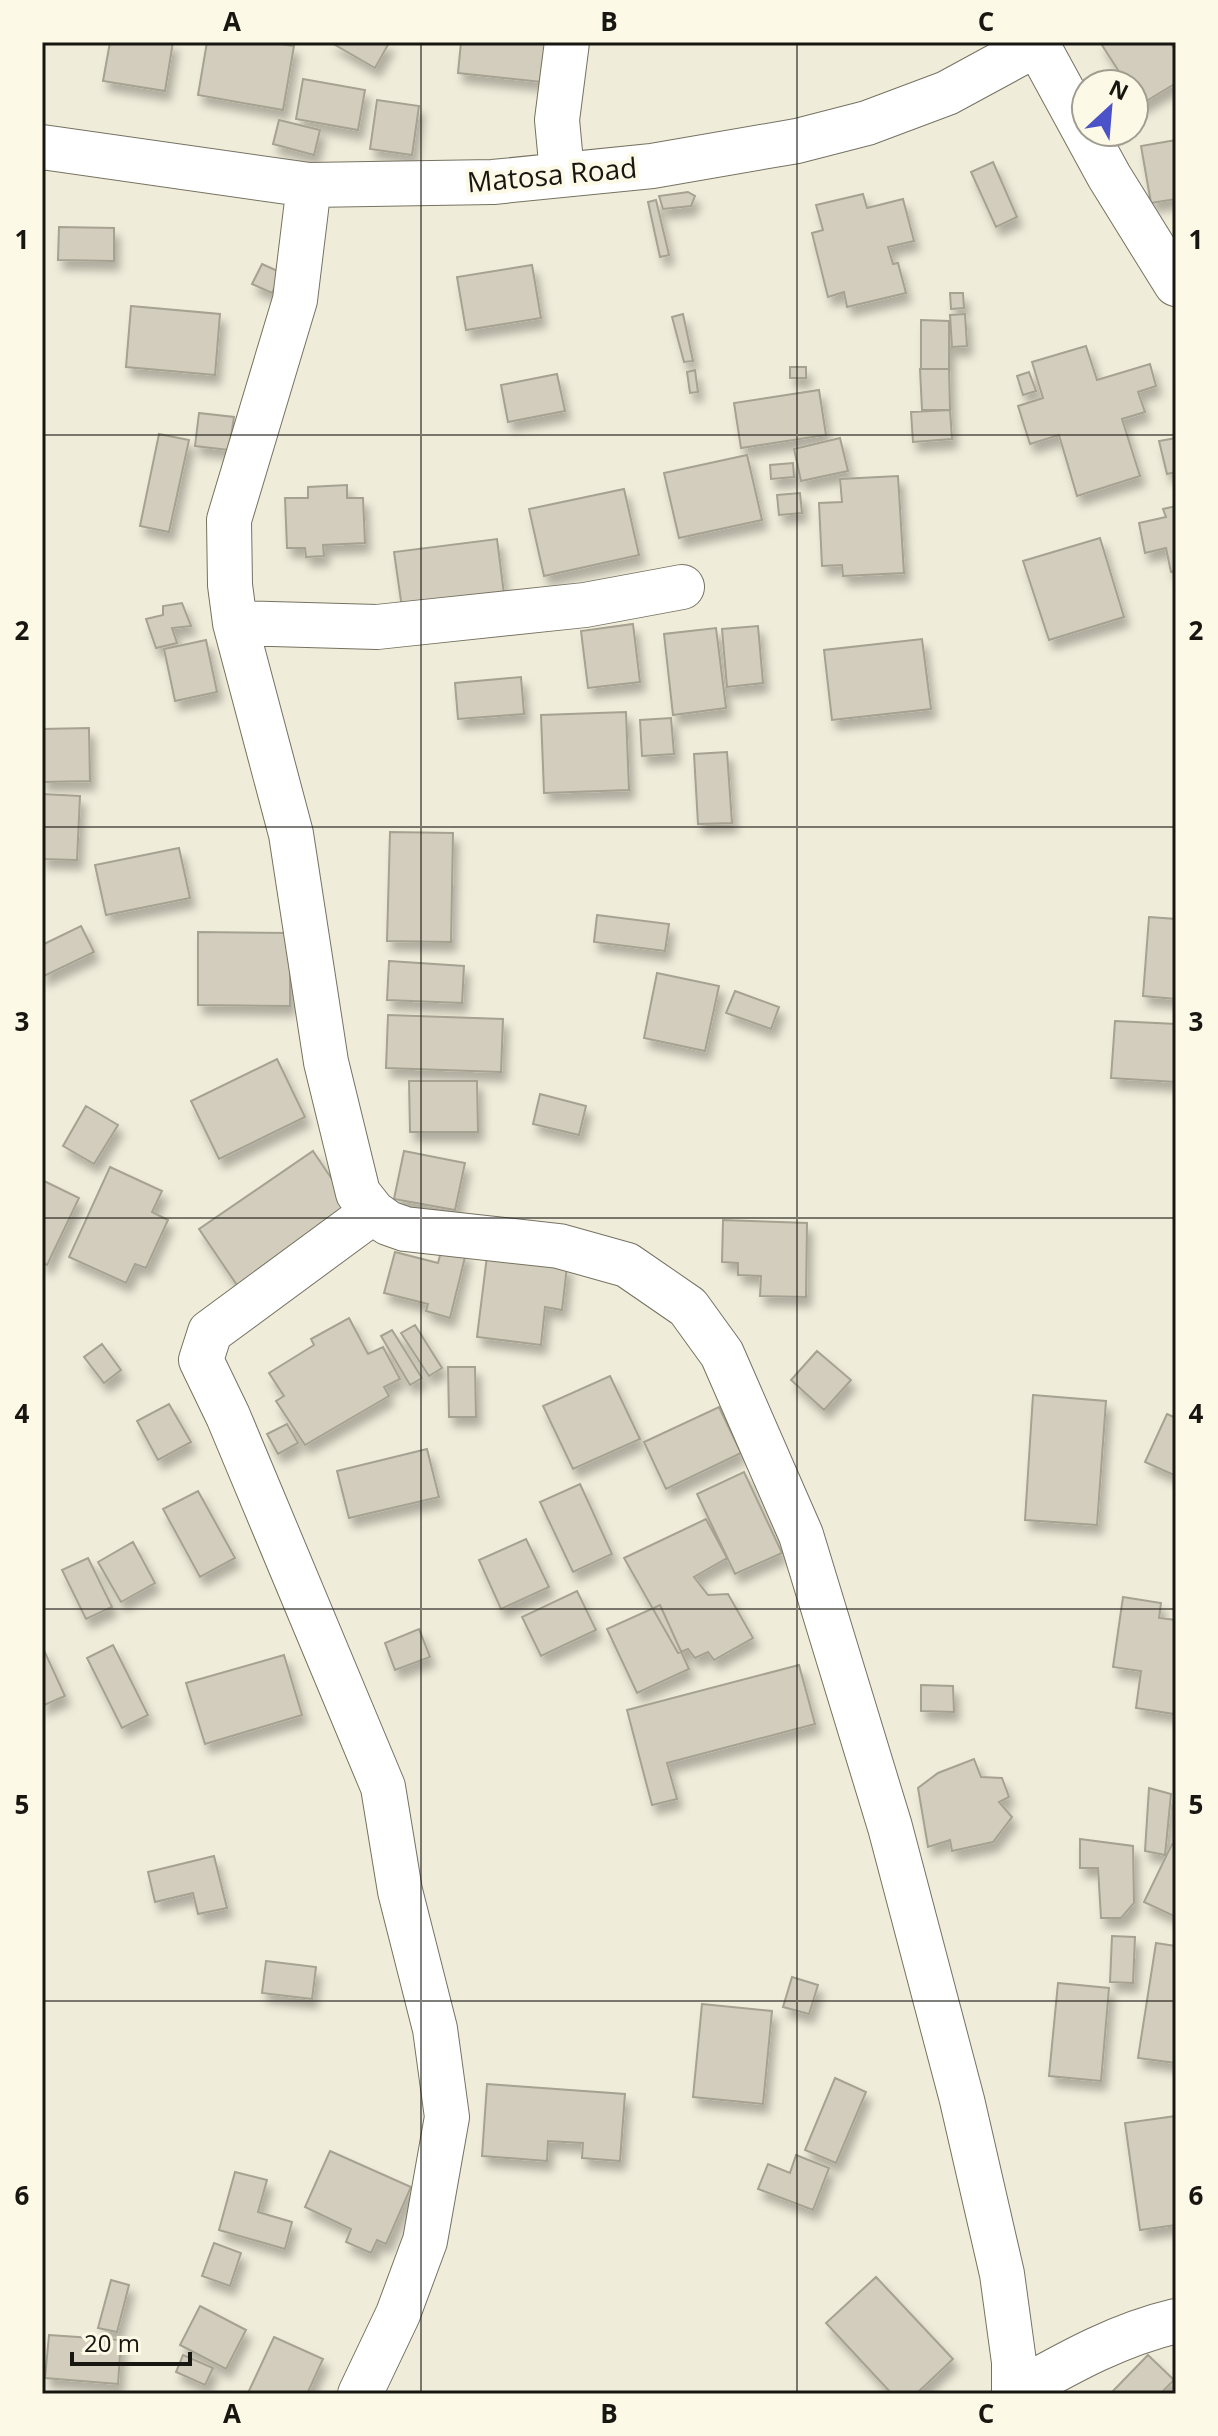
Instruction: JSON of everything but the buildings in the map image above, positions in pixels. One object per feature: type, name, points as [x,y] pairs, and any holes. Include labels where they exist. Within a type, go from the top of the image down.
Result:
[{"type":"street","points":[[562,173],[557,120],[567,42]]},
{"type":"street","points":[[1039,43],[1102,164],[1176,284]]},
{"type":"street","name":"Matosa Road","points":[[42,147],[309,185],[493,182],[652,166],[797,141],[867,123],[947,93],[1039,43]]},
{"type":"street","points":[[309,185],[295,300],[229,520],[230,585],[235,623],[291,834],[329,1077],[358,1193],[373,1212],[388,1223],[405,1229],[559,1246],[627,1265],[688,1307],[722,1354],[801,1535],[890,1827],[962,2100],[1002,2274],[1015,2393],[1088,2351],[1139,2330],[1176,2321]]},
{"type":"street","points":[[235,623],[377,627],[585,605],[682,587]]},
{"type":"street","points":[[360,2394],[398,2314],[425,2241],[447,2117],[435,2029],[400,1891],[383,1787],[228,1416],[201,1360],[210,1332],[373,1212]]}]
